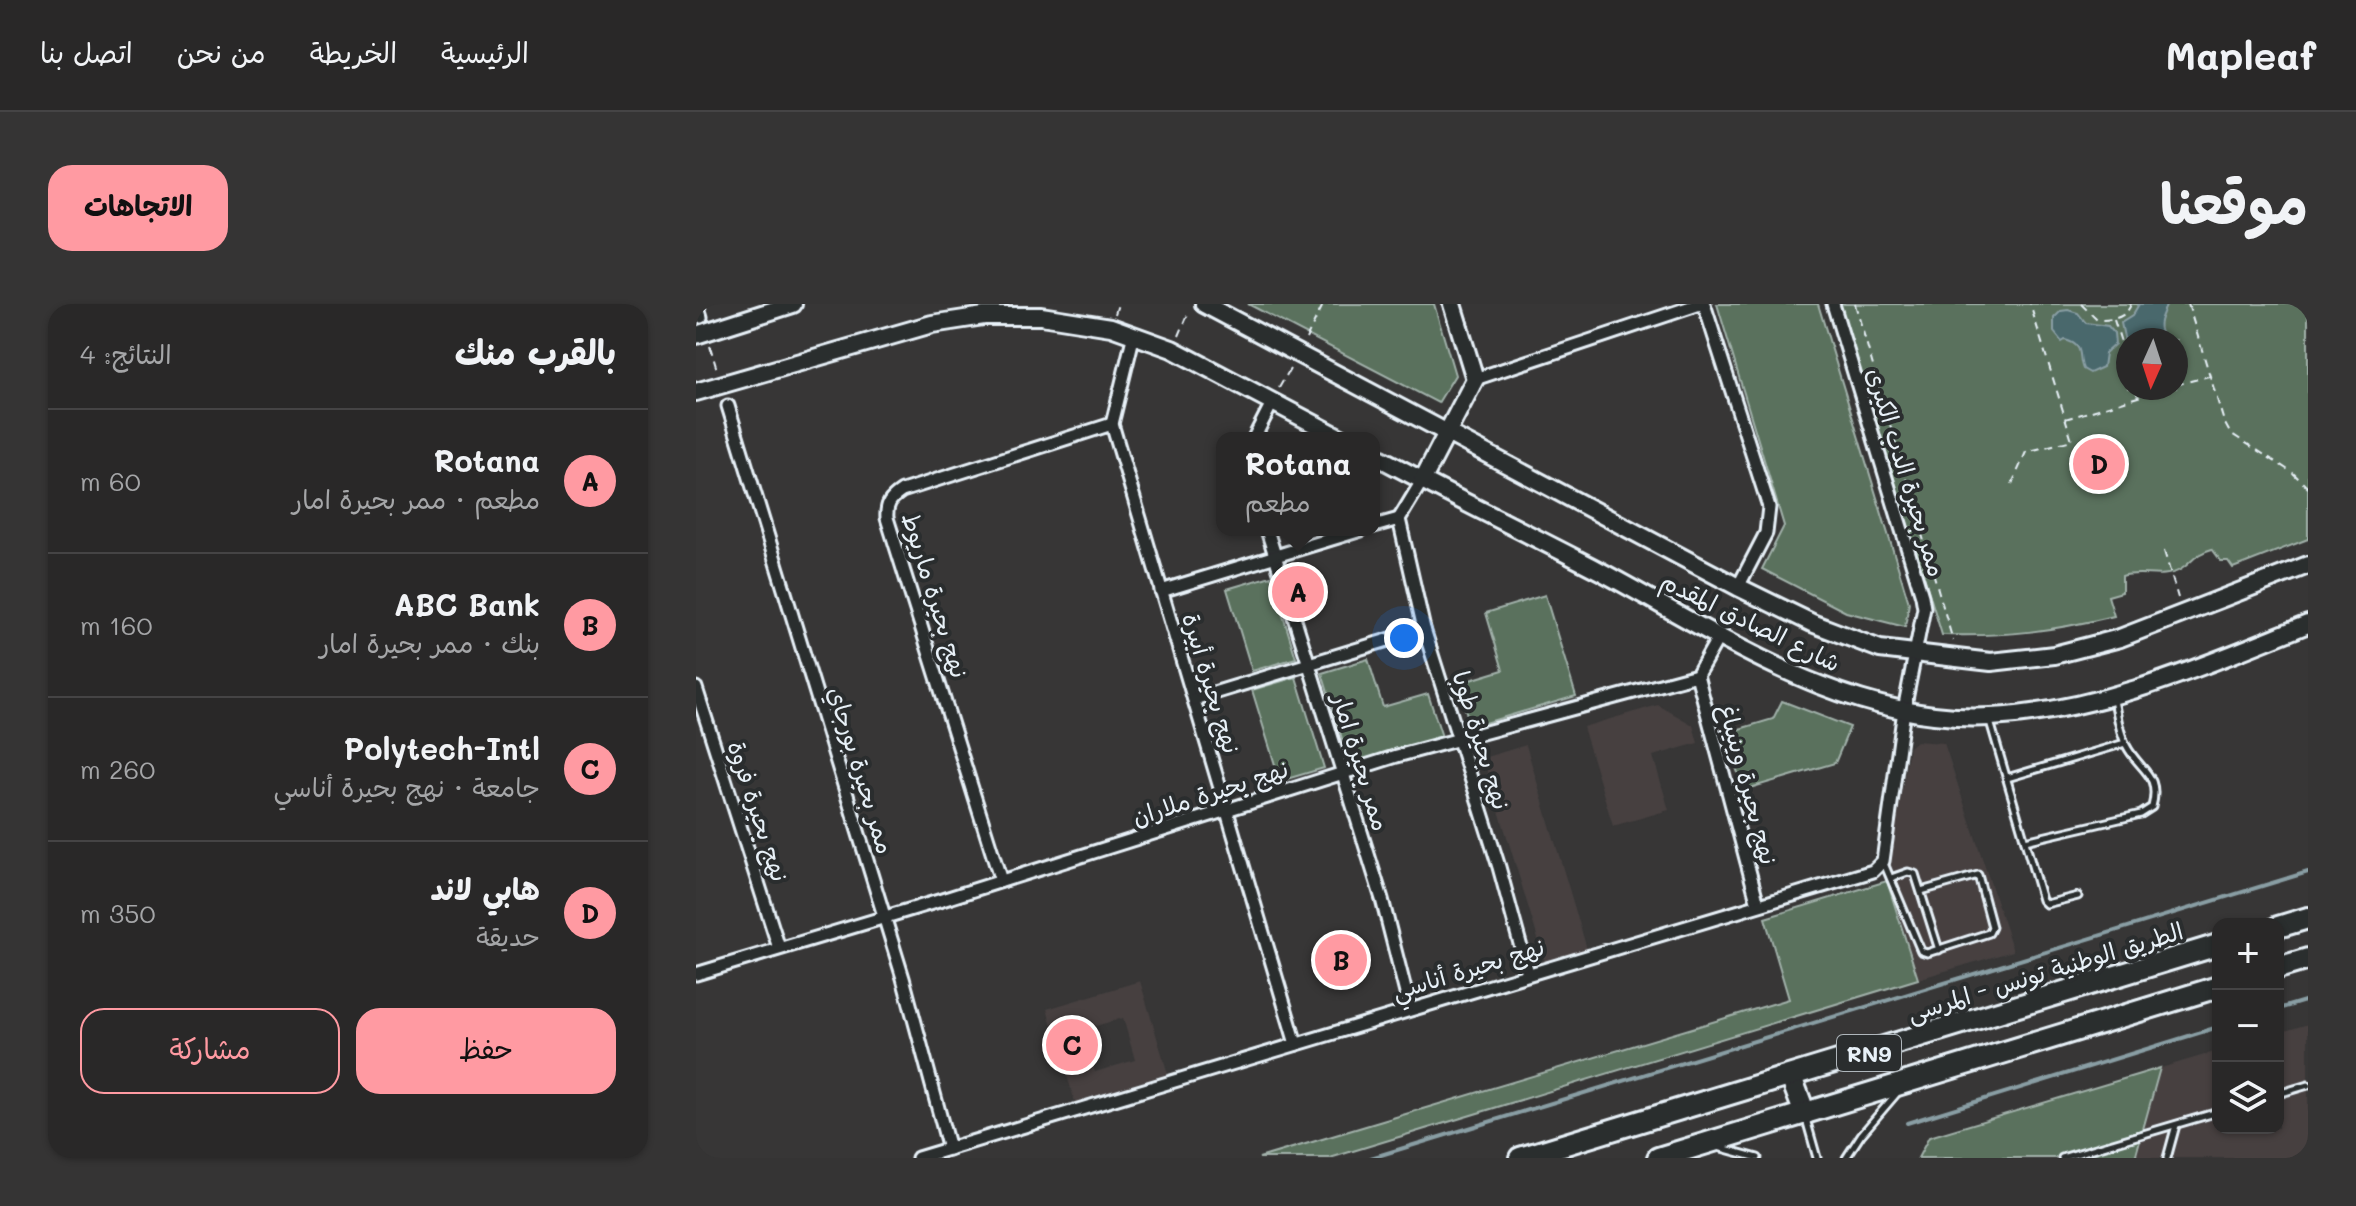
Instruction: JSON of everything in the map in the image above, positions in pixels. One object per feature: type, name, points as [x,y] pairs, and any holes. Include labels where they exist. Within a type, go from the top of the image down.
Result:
[{"type":"highway","points":[[2284,925],[2308,918]]},
{"type":"highway","name":"الطريق الوطنية تونس - المرسى","points":[[1520,1158],[2212,947]]},
{"type":"highway","points":[[2284,966],[2308,959]]},
{"type":"highway","name":"RN9","points":[[1658,1158],[2212,989]]},
{"type":"highway","points":[[1791,1077],[1805,1114]]},
{"type":"main road","points":[[701,328],[765,308],[793,304]]},
{"type":"main road","points":[[1422,481],[1475,379],[1452,304]]},
{"type":"main road","name":"شارع الصادق المقدم","points":[[1198,306],[1447,432],[1738,587],[1826,629],[1880,649],[1991,662],[2054,655],[2120,638],[2308,565]]},
{"type":"main road","points":[[696,392],[932,324],[984,316],[1053,318],[1111,327],[1172,349],[1330,432]]},
{"type":"main road","name":"شارع الصادق المقدم","points":[[1380,458],[1814,683],[1904,710],[1989,717],[2060,710],[2145,687],[2308,624]]},
{"type":"street","points":[[697,304],[701,328]]},
{"type":"street","points":[[1475,379],[1702,304],[1769,507],[1766,533],[1738,587]]},
{"type":"street","name":"ممر بحيرة الدب الكبرى","points":[[1833,304],[1922,596],[1923,618],[1904,710]]},
{"type":"street","points":[[1112,424],[1134,334]]},
{"type":"street","points":[[1257,432],[1273,401]]},
{"type":"street","name":"ممر بحيرة بورجاي","points":[[728,406],[903,978],[949,1149]]},
{"type":"street","name":"نهج بحيرة أبيرة","points":[[1112,424],[1296,1044]]},
{"type":"street","name":"نهج بحيرة ماريوط","points":[[1001,881],[886,508],[891,499],[902,491],[1112,424]]},
{"type":"street","points":[[1380,524],[1399,519],[1422,481]]},
{"type":"street","name":"نهج بحيرة طوبا","points":[[1399,519],[1424,629],[1499,867],[1528,973]]},
{"type":"street","name":"ممر بحيرة امار","points":[[1269,536],[1382,899],[1410,1009]]},
{"type":"street","points":[[1161,591],[1343,536]]},
{"type":"street","points":[[1194,699],[1424,629]]},
{"type":"street","points":[[1697,675],[1719,636]]},
{"type":"street","name":"نهج بحيرة ملاران","points":[[696,974],[1397,756],[1697,675]]},
{"type":"street","name":"نهج بحيرة وينيباغ","points":[[1697,675],[1758,904]]},
{"type":"street","name":"نهج بحيرة فروة","points":[[696,688],[779,948]]},
{"type":"street","points":[[1883,861],[1904,710]]},
{"type":"street","name":"نهج بحيرة أناسي","points":[[918,1158],[1758,904],[1857,877],[1873,871],[1883,861]]},
{"type":"lane","points":[[2025,841],[2141,814],[2152,807],[2156,793],[2153,780],[2125,743],[2113,696]]},
{"type":"lane","points":[[1989,717],[2042,900],[2046,904],[2078,896]]},
{"type":"lane","points":[[2007,778],[2125,743]]},
{"type":"lane","points":[[1883,861],[1917,947],[1927,953],[1989,933],[1992,927],[1981,878],[1972,875],[1921,891]]},
{"type":"lane","points":[[1891,878],[1912,872],[1939,950]]},
{"type":"lane","points":[[1846,1158],[1905,1084]]},
{"type":"lane","points":[[2284,1092],[2308,1085]]},
{"type":"lane","points":[[1805,1114],[1817,1158]]},
{"type":"lane","points":[[2062,1158],[2212,1114]]},
{"type":"lane","points":[[2167,1158],[2176,1125]]},
{"type":"lane","points":[[1705,1144],[1758,1158]]},
{"type":"path","points":[[1855,304],[1952,636]]},
{"type":"path","points":[[2012,484],[2026,452],[2072,440],[2030,304]]},
{"type":"path","points":[[2081,304],[2097,320],[2114,320],[2129,311],[2131,304]]},
{"type":"path","points":[[2188,304],[2230,433],[2293,473],[2308,488]]},
{"type":"path","points":[[1172,349],[1198,306]]},
{"type":"path","points":[[2114,320],[2117,328]]},
{"type":"path","points":[[701,328],[721,384]]},
{"type":"path","points":[[2188,381],[2210,375]]},
{"type":"path","points":[[2065,419],[2128,400]]},
{"type":"path","points":[[2164,551],[2184,614]]},
{"type":"shaded area","points":[[1658,705],[1693,725],[1698,743],[1653,756],[1669,810],[1613,826],[1583,727]]},
{"type":"shaded area","points":[[1916,741],[1944,743],[2013,951],[1918,979],[1887,881],[1909,747]]},
{"type":"shaded area","points":[[1526,745],[1587,949],[1545,962],[1483,758]]},
{"type":"shaded area","points":[[1140,981],[1168,1074],[1075,1102],[1047,1009]],"holes":[[[1123,1018],[1135,1060],[1095,1072],[1082,1030]]]},
{"type":"shaded area","points":[[2308,1024],[2308,1158],[1918,1158],[1929,1137],[2212,1053],[2212,1134],[2284,1134],[2284,1031]]},
{"type":"green space","points":[[1248,304],[1434,304],[1455,375],[1438,403]]},
{"type":"green space","points":[[1717,304],[1818,304],[1909,603],[1905,627],[1846,612],[1762,569],[1784,526]]},
{"type":"green space","points":[[1840,304],[2308,304],[2308,539],[2233,568],[2228,561],[2221,561],[2212,549],[2173,573],[2122,576],[2122,592],[2108,596],[2114,616],[2070,626],[1988,635],[1942,635]]},
{"type":"green space","points":[[1271,576],[1296,658],[1252,671],[1227,589]]},
{"type":"green space","points":[[1545,595],[1576,696],[1471,727],[1457,684],[1503,670],[1486,613]]},
{"type":"green space","points":[[1368,659],[1383,707],[1428,694],[1442,737],[1350,765],[1322,673]]},
{"type":"green space","points":[[1296,677],[1324,768],[1280,781],[1252,690]]},
{"type":"green space","points":[[1782,701],[1850,727],[1835,763],[1743,790],[1726,733],[1773,719]]},
{"type":"green space","points":[[1887,881],[1918,979],[1330,1158],[1259,1158],[1789,999],[1765,918]]},
{"type":"green space","points":[[2160,1068],[2135,1158],[1918,1158],[1929,1137]]},
{"type":"water","points":[[2139,304],[2167,304],[2159,328],[2122,328],[2121,323],[2132,316]]},
{"type":"water","points":[[2061,311],[2078,313],[2086,323],[2108,326],[2114,333],[2115,344],[2105,353],[2103,367],[2090,373],[2083,369],[2076,345],[2065,340],[2062,342],[2054,332],[2054,318]]},
{"type":"waterway","points":[[1371,1158],[2308,872]]},
{"type":"waterway","points":[[2284,1007],[2308,1000]]},
{"type":"waterway","points":[[1907,1123],[2212,1029]]},
{"type":"place","name":"هابي لاند","points":[[2099,464]]},
{"type":"place","name":"Rotana","points":[[1298,592]]},
{"type":"place","name":"ABC Bank","points":[[1341,960]]},
{"type":"place","name":"Polytech-Intl","points":[[1072,1045]]}]
